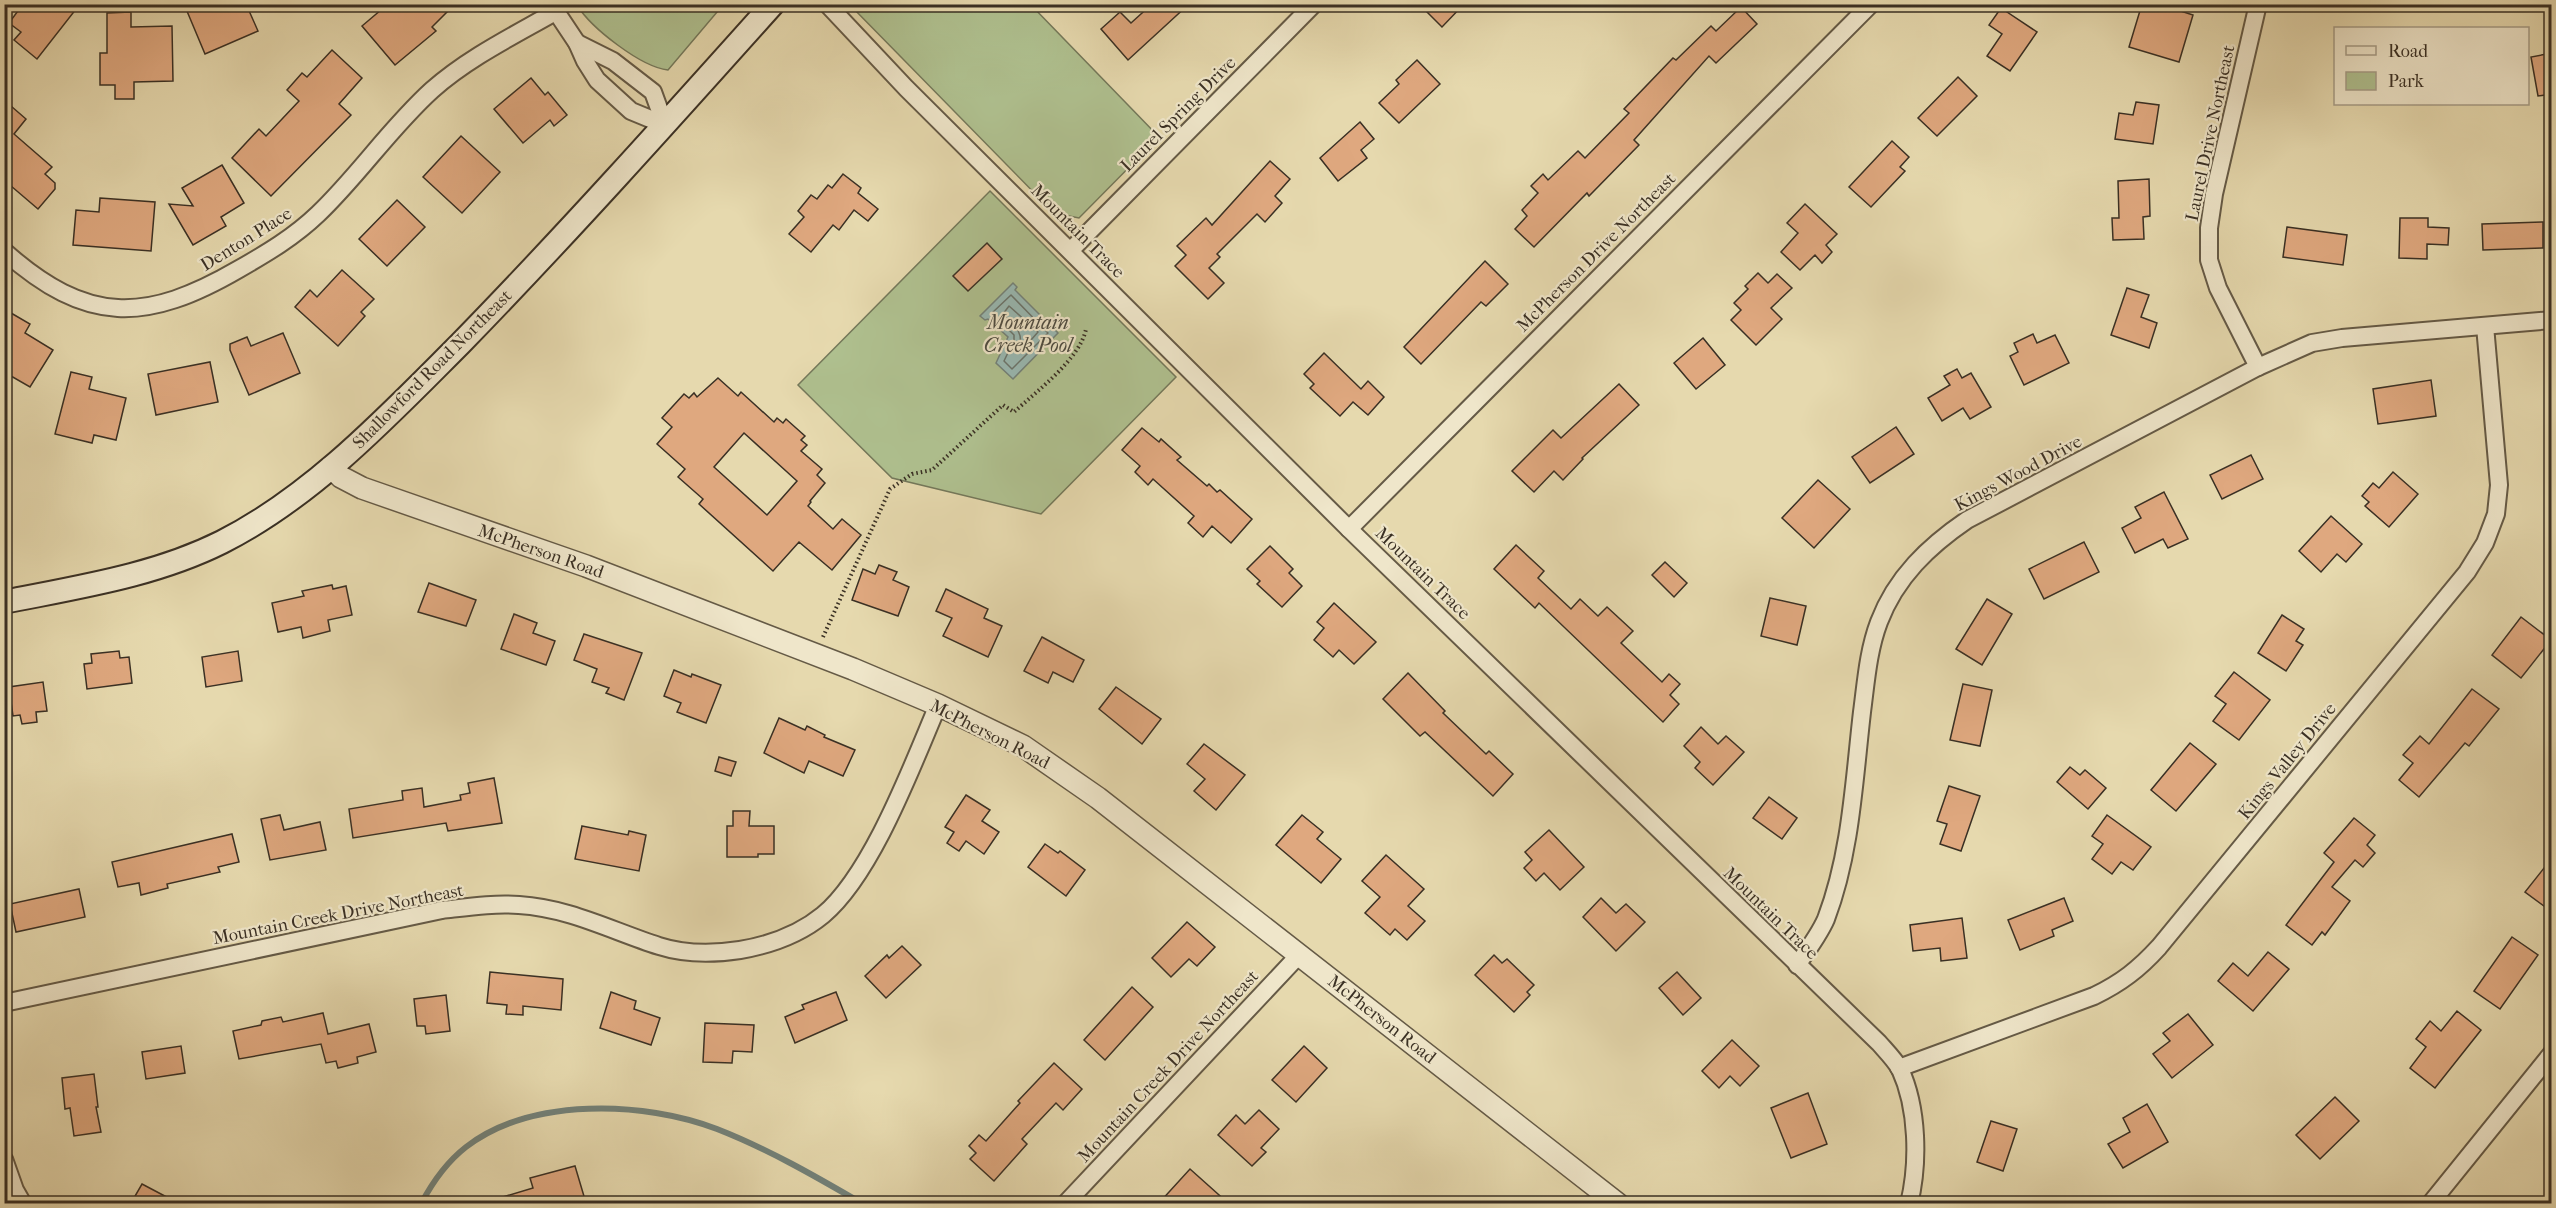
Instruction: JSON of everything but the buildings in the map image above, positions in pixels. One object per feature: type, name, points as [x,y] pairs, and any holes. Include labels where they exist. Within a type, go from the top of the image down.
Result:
[{"type":"main road","name":"Shallowford Road Northeast","points":[[4,602],[115,579],[161,567],[198,553],[271,513],[331,467],[422,382],[509,293],[665,125],[773,4]]},
{"type":"street","name":"Mountain Trace","points":[[826,4],[906,88],[1349,529],[1879,1043],[1899,1068],[1910,1106],[1915,1139],[1915,1178],[1909,1203]]},
{"type":"street","name":"Laurel Spring Drive","points":[[1071,250],[1314,4]]},
{"type":"street","name":"McPherson Drive Northeast","points":[[1349,529],[1871,4]]},
{"type":"street","name":"Laurel Drive Northeast","points":[[2258,4],[2214,194],[2209,228],[2209,260],[2218,288],[2258,367]]},
{"type":"street","name":"Denton Place","points":[[4,251],[25,269],[59,292],[100,306],[127,309],[153,306],[202,289],[270,251],[296,233],[319,214],[408,114],[452,74],[553,8],[577,43],[597,81],[632,111],[665,125]]},
{"type":"street","name":"Denton Place","points":[[577,43],[613,61],[653,92],[665,125]]},
{"type":"street","name":"Kings Wood Drive","points":[[1797,965],[1825,921],[1846,851],[1869,657],[1879,621],[1894,591],[1913,564],[1938,540],[1967,520],[2258,367],[2312,343],[2342,338],[2552,320]]},
{"type":"street","name":"Kings Valley Drive","points":[[1899,1068],[2094,996],[2118,984],[2139,969],[2467,572],[2485,543],[2496,514],[2499,485],[2485,326]]},
{"type":"street","name":"McPherson Road","points":[[331,467],[341,477],[362,488],[617,577],[815,654],[938,705],[1023,746],[1060,770],[1618,1203]]},
{"type":"street","name":"Mountain Creek Drive Northeast","points":[[4,1003],[442,910],[491,905],[520,905],[556,911],[660,946],[687,951],[730,952],[776,941],[803,929],[823,915],[859,871],[885,825],[938,705]]},
{"type":"street","name":"Mountain Creek Drive Northeast","points":[[1065,1203],[1299,955]]},
{"type":"street","points":[[2430,1203],[2552,1053]]},
{"type":"street","points":[[4,1159],[15,1190],[23,1203]]},
{"type":"path","points":[[815,654],[890,489],[912,474],[932,470],[1003,405],[1014,412],[1053,376],[1084,342],[1086,329]]},
{"type":"green space","points":[[577,5],[723,5],[668,70],[644,62],[618,45],[593,24]]},
{"type":"green space","points":[[850,5],[1031,5],[1159,137],[1079,218],[1054,213]]},
{"type":"green space","points":[[990,191],[1176,377],[1041,514],[892,478],[798,385]]},
{"type":"water","name":"Mountain Creek Pool","points":[[1013,283],[1017,287],[1015,290],[1058,333],[1013,379],[996,363],[1008,337],[988,319],[985,320],[980,316]]},
{"type":"waterway","points":[[421,1204],[435,1180],[453,1159],[466,1147],[492,1131],[522,1119],[555,1112],[588,1109],[623,1109],[656,1113],[717,1129],[773,1154],[863,1204]]}]
